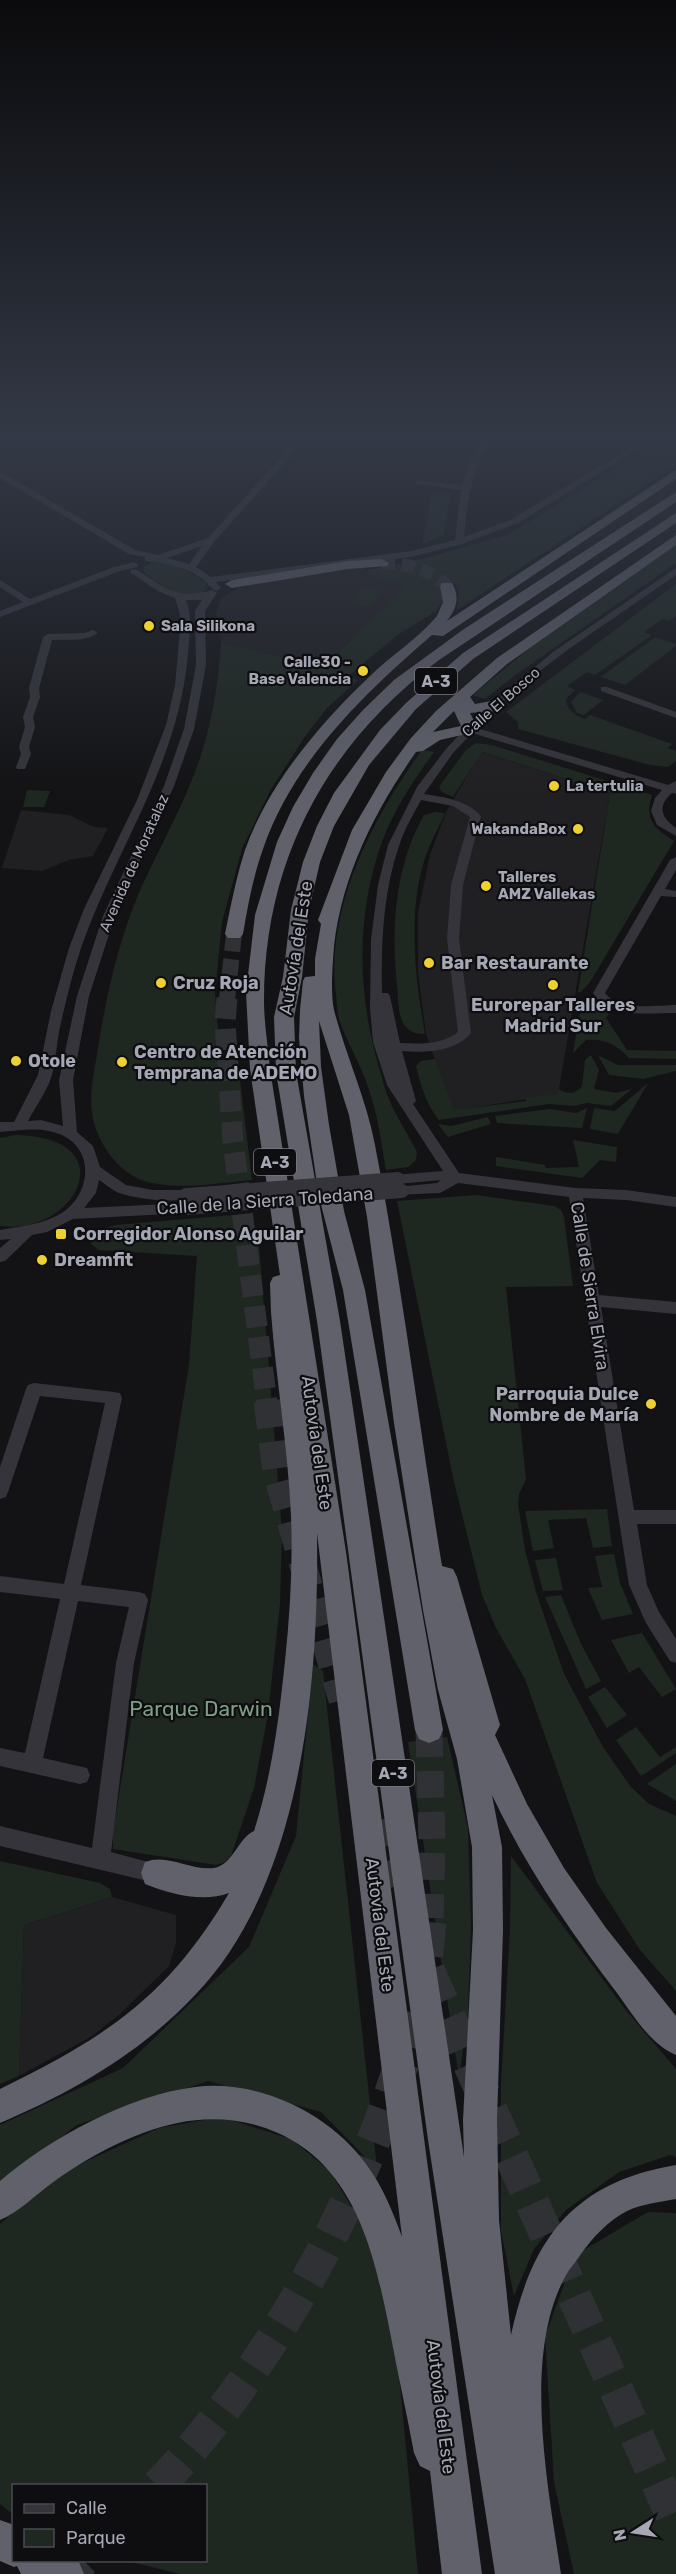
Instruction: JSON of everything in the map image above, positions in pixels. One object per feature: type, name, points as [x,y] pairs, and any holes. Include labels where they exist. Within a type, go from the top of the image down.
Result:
[{"type":"highway","points":[[385,670],[554,555]]},
{"type":"highway","name":"Autovía del Este","points":[[462,2574],[333,1552],[284,1215],[260,1069],[255,993],[261,925],[272,880],[301,806],[336,750],[369,711],[444,649],[586,555]]},
{"type":"highway","name":"Autovía del Este","points":[[523,2569],[456,2221],[325,1290],[286,1066],[284,1019],[291,986],[302,896],[313,858],[332,811],[367,754],[398,716],[437,680],[468,656],[619,555]]},
{"type":"highway","points":[[585,602],[604,579],[632,555]]},
{"type":"highway","points":[[334,1211],[309,1055],[309,1003],[322,933],[360,830],[394,772],[416,741],[463,695],[502,661],[653,555]]},
{"type":"highway","points":[[232,584],[348,565],[382,563]]},
{"type":"highway","points":[[234,934],[242,888],[275,802],[318,738],[350,701],[438,623],[447,612],[451,594],[447,586]]},
{"type":"highway","points":[[369,711],[377,694],[437,639],[445,627]]},
{"type":"highway","points":[[463,695],[466,706],[472,709],[491,706]]},
{"type":"highway","points":[[394,772],[405,764],[424,740],[470,729],[459,706],[463,695]]},
{"type":"highway","points":[[418,747],[434,742],[444,744],[449,749]]},
{"type":"highway","points":[[333,906],[324,959],[324,1008],[359,1115],[444,1577],[456,1663],[483,1741],[522,1829],[579,1919],[660,2024],[676,2040]]},
{"type":"highway","points":[[291,986],[310,1119],[354,1290],[429,1730]]},
{"type":"highway","points":[[0,2106],[82,2066],[147,2020],[203,1963],[231,1922],[253,1880],[279,1800],[295,1705],[305,1576],[301,1473],[282,1320],[284,1215]]},
{"type":"highway","points":[[378,1217],[406,1423],[436,1610],[452,1690],[471,1759],[487,1847],[488,1930],[480,2120],[482,2220],[493,2336],[519,2506],[523,2569]]},
{"type":"highway","points":[[444,1577],[490,1738],[532,1823],[588,1914],[676,2022]]},
{"type":"highway","points":[[156,1873],[209,1883],[220,1883],[232,1878],[246,1864],[259,1843],[279,1800]]},
{"type":"highway","points":[[0,2203],[20,2184],[76,2148],[130,2122],[196,2103],[223,2103],[275,2113],[299,2124],[315,2136],[351,2170],[368,2198],[385,2236],[397,2276],[457,2574]]},
{"type":"highway","points":[[523,2569],[524,2370],[535,2302],[549,2268],[569,2238],[592,2214],[618,2198],[648,2187],[676,2182]]},
{"type":"highway","points":[[38,2562],[64,2574]]},
{"type":"street","points":[[132,555],[134,566],[180,598],[192,599],[212,593],[260,573]]},
{"type":"street","points":[[148,555],[190,569],[211,580],[215,585],[212,593]]},
{"type":"street","points":[[0,614],[164,555]]},
{"type":"street","points":[[190,569],[200,555]]},
{"type":"street","points":[[211,580],[402,555]]},
{"type":"street","name":"Calle El Bosco","points":[[455,1178],[428,1141],[396,1090],[384,1060],[376,1021],[379,911],[398,834],[417,796],[449,749],[491,706],[577,640],[676,573]]},
{"type":"street","points":[[0,583],[30,603]]},
{"type":"street","name":"Avenida de Moratalaz","points":[[70,1134],[66,1080],[83,996],[108,916],[169,786],[189,729],[201,665],[200,611],[212,593]]},
{"type":"street","name":"Avenida de Moratalaz","points":[[19,1124],[44,1079],[61,993],[87,917],[105,873],[153,778],[166,744],[180,689],[183,665],[186,611],[180,598]]},
{"type":"street","points":[[21,768],[30,727],[28,717],[36,697],[34,688],[48,637],[86,636],[93,633]]},
{"type":"street","points":[[604,689],[676,715]]},
{"type":"street","points":[[470,729],[674,788]]},
{"type":"street","points":[[674,788],[660,798],[656,811],[661,823],[676,833]]},
{"type":"street","points":[[398,1063],[410,1055],[458,1041],[465,1033],[453,939],[456,885],[476,816],[469,809],[460,805],[417,796]]},
{"type":"street","points":[[676,860],[599,993],[603,1001],[616,1007],[676,1009]]},
{"type":"street","points":[[658,892],[676,894]]},
{"type":"street","name":"Calle El Bosco","points":[[377,953],[389,1027],[413,1115]]},
{"type":"street","points":[[380,1041],[394,1046],[432,1047]]},
{"type":"street","points":[[0,1128],[19,1124],[46,1126],[70,1134],[84,1144],[92,1157],[96,1172],[89,1194],[71,1214],[55,1224],[26,1233],[0,1235]]},
{"type":"street","points":[[401,1182],[428,1165],[431,1154],[428,1141]]},
{"type":"street","name":"Calle de la Sierra Toledana","points":[[96,1172],[122,1189],[186,1202]]},
{"type":"street","name":"Calle de la Sierra Toledana","points":[[71,1214],[401,1182],[440,1188],[455,1178],[676,1202]]},
{"type":"street","name":"Calle de Sierra Elvira","points":[[575,1192],[638,1585],[652,1617],[676,1655]]},
{"type":"street","points":[[0,1257],[26,1233]]},
{"type":"street","points":[[593,1300],[676,1308]]},
{"type":"street","points":[[0,1492],[34,1389],[114,1398],[32,1765]]},
{"type":"street","points":[[627,1517],[676,1517]]},
{"type":"street","points":[[0,1584],[139,1600],[120,1696],[100,1861]]},
{"type":"street","points":[[0,1757],[80,1775]]},
{"type":"street","points":[[0,1836],[156,1873]]},
{"type":"shaded area","points":[[364,567],[370,574],[406,583],[325,667],[221,643],[216,613],[221,598],[237,589],[259,582]]},
{"type":"shaded area","points":[[481,752],[610,793],[558,1094],[452,1111],[426,1033],[418,973],[418,913],[430,855],[446,812]]},
{"type":"shaded area","points":[[21,810],[69,815],[94,827],[108,828],[93,856],[69,860],[42,871],[2,868]]},
{"type":"shaded area","points":[[112,1897],[176,1915],[176,1943],[169,1966],[120,2014],[92,2036],[19,2076],[24,1925]]},
{"type":"green space","points":[[435,555],[540,555],[457,610],[459,592],[455,584],[440,587],[443,600],[436,611],[399,634],[348,676],[358,680],[326,709],[304,738],[270,791],[242,849],[222,922],[215,993],[222,1081],[240,1080],[252,1180],[180,1186],[139,1179],[113,1158],[103,1144],[93,1119],[91,1099],[101,1029],[113,970],[124,932],[138,895],[182,803],[201,756],[213,709],[221,643],[325,667],[405,584],[369,574],[366,570]]},
{"type":"green space","points":[[662,555],[676,555],[676,563],[514,676],[485,699],[473,695],[531,647]]},
{"type":"green space","points":[[156,561],[172,563],[206,582],[208,588],[193,595],[166,587],[143,571],[144,566]]},
{"type":"green space","points":[[676,584],[676,616],[669,621],[662,619],[644,632],[652,635],[595,675],[587,672],[567,686],[575,690],[566,699],[566,703],[575,714],[582,718],[585,719],[590,715],[672,744],[668,748],[676,751],[676,761],[668,767],[650,765],[518,729],[518,722],[506,712]]},
{"type":"green space","points":[[365,586],[384,590],[368,607],[349,603]]},
{"type":"green space","points":[[655,637],[676,644],[676,646],[625,685],[601,677]]},
{"type":"green space","points":[[580,692],[603,700],[584,715],[577,713],[571,702]]},
{"type":"green space","points":[[476,743],[492,745],[652,795],[650,817],[661,832],[674,841],[590,982],[581,992],[578,992],[610,793],[482,752],[453,797],[442,792],[439,787],[441,784],[466,750]]},
{"type":"green space","points":[[422,750],[434,752],[393,816],[383,839],[374,867],[364,923],[363,980],[371,1036],[387,1095],[417,1152],[416,1160],[408,1167],[386,1170],[372,1100],[363,1072],[339,1019],[334,962],[345,897],[356,866],[386,805]]},
{"type":"green space","points":[[27,790],[50,791],[44,807],[23,807]]},
{"type":"green space","points":[[435,812],[445,813],[430,844],[420,876],[415,921],[418,990],[425,1034],[409,1030],[404,1025],[399,1011],[395,965],[395,920],[401,876],[414,834],[424,815]]},
{"type":"green space","points":[[582,1001],[591,1001],[609,1014],[606,1018],[627,1050],[676,1051],[676,1059],[629,1058],[610,1043],[599,1040],[586,1040],[573,1053]]},
{"type":"green space","points":[[591,1055],[599,1070],[594,1089],[616,1093],[632,1089],[611,1106],[587,1103],[573,1106],[549,1104],[439,1120],[427,1101],[416,1066],[421,1061],[435,1059],[454,1110],[526,1101],[526,1098],[557,1094],[558,1089],[568,1093],[574,1092],[582,1086],[585,1060]]},
{"type":"green space","points":[[598,1055],[618,1065],[676,1065],[676,1071],[643,1079],[609,1075]]},
{"type":"green space","points":[[648,1083],[618,1134],[590,1129],[594,1108],[615,1111]]},
{"type":"green space","points":[[587,1108],[582,1128],[497,1123],[495,1116],[550,1109],[576,1113]]},
{"type":"green space","points":[[488,1117],[491,1124],[448,1137],[438,1124],[451,1126]]},
{"type":"green space","points":[[16,1135],[50,1140],[71,1151],[80,1167],[78,1185],[68,1202],[50,1216],[27,1225],[0,1226],[0,1138]]},
{"type":"green space","points":[[573,1140],[617,1147],[616,1162],[600,1160],[582,1178],[496,1166],[496,1157],[545,1165],[546,1168],[579,1167]]},
{"type":"green space","points":[[476,1195],[554,1206],[561,1210],[564,1217],[573,1286],[506,1287],[526,1479],[519,1494],[518,1504],[525,1550],[536,1592],[564,1674],[603,1747],[631,1787],[649,1804],[676,1816],[676,1991],[640,1950],[597,1883],[525,1679],[496,1628],[482,1595],[454,1482],[397,1201]]},
{"type":"green space","name":"Parque Darwin","points":[[244,1214],[248,1233],[258,1232],[282,1531],[280,1604],[268,1714],[254,1788],[231,1856],[225,1862],[216,1865],[113,1849],[113,1832],[189,1365],[197,1256],[99,1250],[91,1244],[90,1233],[115,1225]]},
{"type":"green space","points":[[607,1509],[612,1546],[593,1548],[586,1518],[548,1520],[554,1548],[533,1551],[525,1511]]},
{"type":"green space","points":[[614,1554],[620,1583],[633,1614],[602,1620],[588,1588],[602,1587],[595,1556]]},
{"type":"green space","points":[[556,1558],[563,1590],[543,1591],[535,1560]]},
{"type":"green space","points":[[561,1595],[581,1644],[601,1681],[586,1689],[545,1597]]},
{"type":"green space","points":[[642,1633],[676,1689],[662,1697],[639,1667],[629,1673],[611,1640]]},
{"type":"green space","points":[[313,1664],[323,1671],[377,2169],[321,2112],[208,2081],[77,2125],[0,2185],[0,2125],[123,2068],[249,1947],[296,1836]]},
{"type":"green space","points":[[605,1687],[627,1715],[607,1728],[588,1697]]},
{"type":"green space","points":[[636,1727],[660,1757],[676,1747],[676,1753],[641,1776],[616,1740]]},
{"type":"green space","points":[[447,1737],[468,1828],[471,1925],[468,2014],[459,2078],[408,1742]]},
{"type":"green space","points":[[676,1764],[676,1801],[647,1784]]},
{"type":"green space","points":[[511,1856],[625,2009],[676,2069],[676,2157],[670,2155],[619,2172],[566,2210],[534,2249],[514,2296],[501,2231],[501,2084],[510,1929]]},
{"type":"green space","points":[[0,1861],[100,1883],[110,1889],[112,1897],[24,1925],[19,2076],[0,2084]]},
{"type":"green space","points":[[221,2117],[291,2139],[330,2171],[373,2243],[398,2364],[418,2574],[180,2574],[131,2562],[207,2562],[207,2484],[12,2484],[12,2513],[0,2504],[0,2224],[56,2175],[159,2128]]},
{"type":"green space","points":[[648,2212],[676,2213],[676,2574],[574,2574],[554,2482],[545,2336],[575,2255]]},
{"type":"tunnel","points":[[382,563],[417,568],[447,586]]},
{"type":"tunnel","points":[[227,999],[234,934]]},
{"type":"tunnel","points":[[227,998],[225,1022],[233,1142],[267,1403]]},
{"type":"tunnel","points":[[267,1401],[276,1472],[342,1700]]},
{"type":"tunnel","points":[[429,1730],[432,1843],[430,1918]]},
{"type":"tunnel","points":[[377,1821],[400,1899]]},
{"type":"tunnel","points":[[426,1956],[430,1916]]},
{"type":"tunnel","points":[[428,1971],[676,2523]]},
{"type":"tunnel","points":[[160,2484],[196,2443],[266,2349],[325,2248],[373,2142],[413,2034],[421,2001]]},
{"type":"tunnel","points":[[69,2574],[81,2562]]},
{"type":"place","name":"Sala Silikona","points":[[149,626]]},
{"type":"place","name":"Calle30 - Base Valencia","points":[[363,671]]},
{"type":"place","name":"La tertulia","points":[[554,786]]},
{"type":"place","name":"WakandaBox","points":[[578,829]]},
{"type":"place","name":"Talleres AMZ Vallekas","points":[[486,886]]},
{"type":"place","name":"Bar Restaurante","points":[[429,963]]},
{"type":"place","name":"Cruz Roja","points":[[161,983]]},
{"type":"place","name":"Eurorepar Talleres Madrid Sur","points":[[553,985]]},
{"type":"place","name":"Otole","points":[[16,1061]]},
{"type":"place","name":"Centro de Atención Temprana de ADEMO","points":[[122,1062]]},
{"type":"place","name":"Corregidor Alonso Aguilar","points":[[61,1234]]},
{"type":"place","name":"Dreamfit","points":[[42,1260]]},
{"type":"place","name":"Parroquia Dulce Nombre de María","points":[[651,1404]]}]
